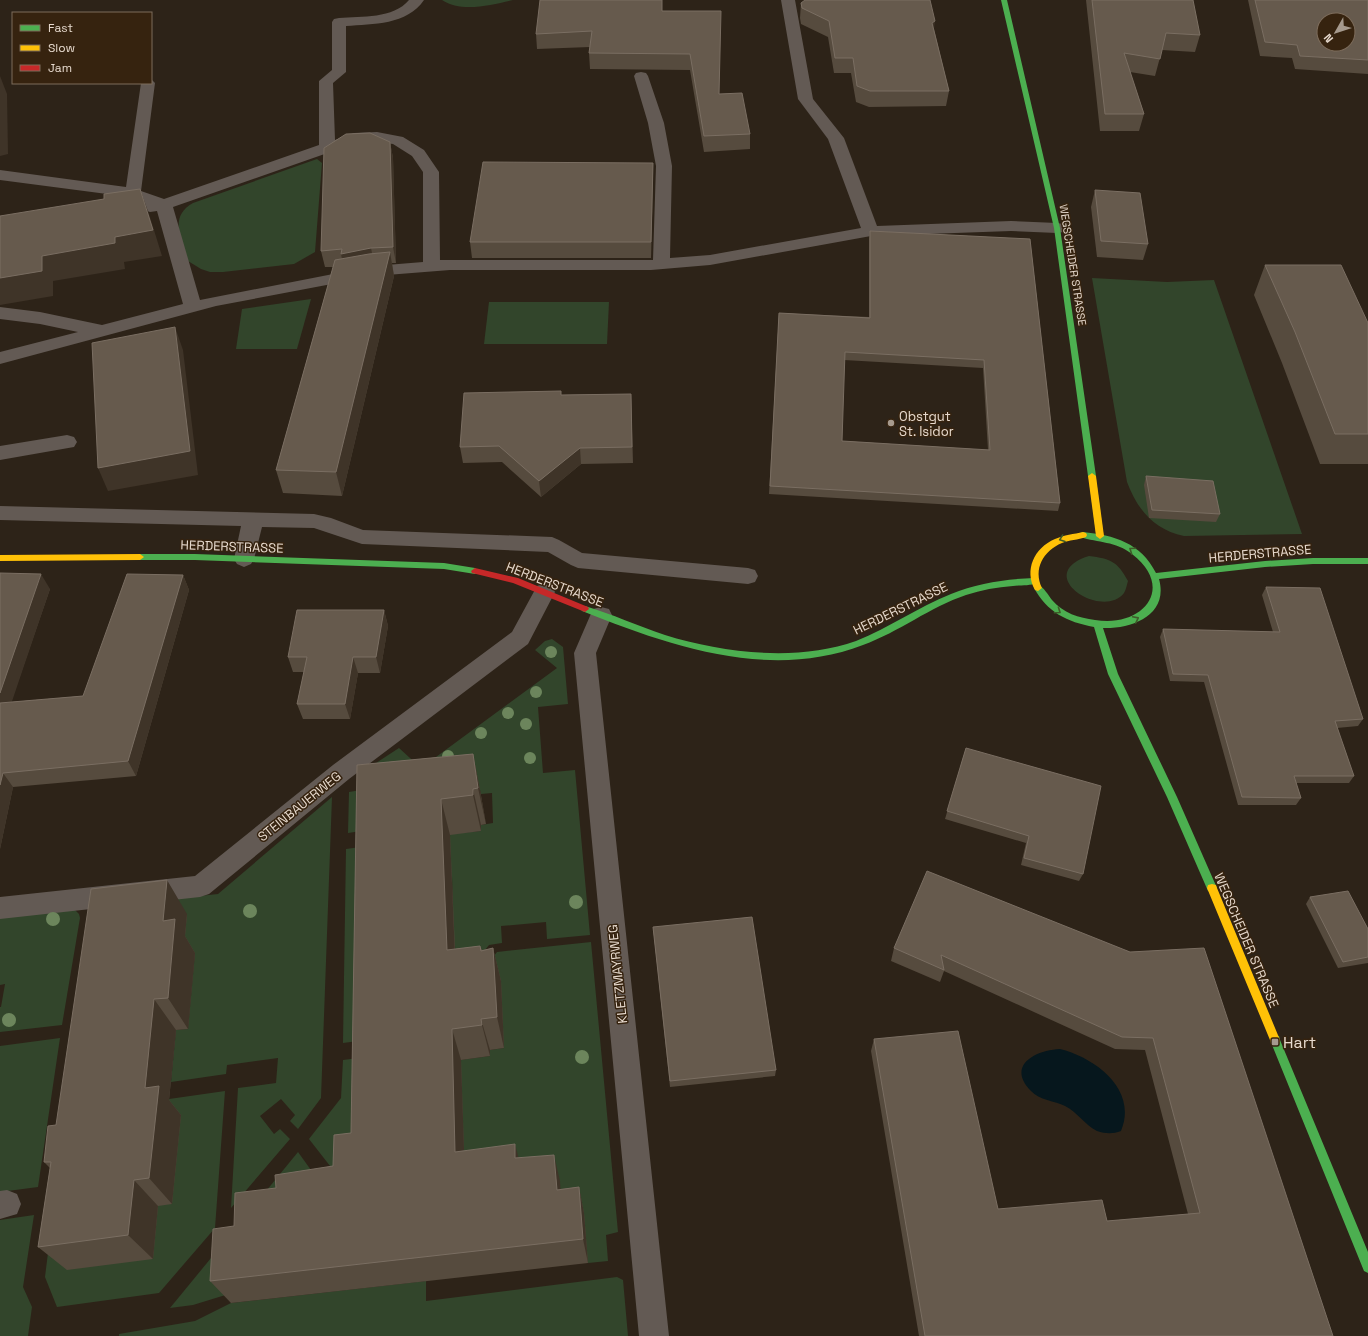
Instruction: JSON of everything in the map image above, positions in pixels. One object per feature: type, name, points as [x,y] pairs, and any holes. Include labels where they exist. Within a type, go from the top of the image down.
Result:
[{"type":"street","points":[[327,148],[326,81],[339,72],[339,22],[379,19],[402,13],[413,6],[417,0]]},
{"type":"street","points":[[788,0],[806,99],[836,138],[871,231]]},
{"type":"street","name":"WEGSCHEIDER STRASSE","points":[[1004,0],[1057,228],[1100,536]]},
{"type":"street","points":[[641,76],[656,123],[664,166],[661,264]]},
{"type":"street","points":[[133,193],[148,84]]},
{"type":"street","points":[[132,210],[164,205],[354,138],[377,137],[397,140],[418,154],[432,172],[432,266]]},
{"type":"street","points":[[0,175],[133,193],[164,205]]},
{"type":"street","points":[[164,205],[193,307]]},
{"type":"street","points":[[0,358],[193,307],[261,292],[374,271],[432,266],[661,264],[710,260],[871,231],[1012,226],[1057,228]]},
{"type":"street","points":[[0,313],[40,318],[102,331]]},
{"type":"street","points":[[0,453],[67,442]]},
{"type":"street","points":[[0,514],[324,523],[362,537],[552,545],[578,560],[748,576]]},
{"type":"street","points":[[244,559],[253,520]]},
{"type":"street","points":[[1076,535],[1100,536],[1131,549],[1146,562],[1155,576],[1157,590],[1153,604],[1139,618],[1123,624],[1098,626],[1075,620],[1056,610],[1041,596],[1034,581],[1034,564],[1040,552],[1053,542],[1076,535]]},
{"type":"street","name":"HERDERSTRASSE","points":[[0,558],[195,557],[444,566],[509,578],[642,631],[691,647],[741,656],[777,657],[828,651],[854,645],[876,636],[955,596],[973,590],[1012,581],[1034,581]]},
{"type":"street","name":"HERDERSTRASSE","points":[[1155,576],[1265,564],[1313,561],[1368,561]]},
{"type":"street","name":"STEINBAUERWEG","points":[[0,908],[200,886],[341,772],[520,638],[544,592]]},
{"type":"street","name":"KLETZMAYRWEG","points":[[600,615],[585,653],[654,1336]]},
{"type":"street","name":"WEGSCHEIDER STRASSE","points":[[1098,626],[1113,674],[1172,797],[1223,914],[1368,1266]]},
{"type":"green space","points":[[442,0],[513,0],[486,6],[467,7],[450,4]]},
{"type":"green space","points":[[317,159],[322,163],[315,252],[294,264],[223,272],[210,272],[201,269],[188,261],[180,237],[179,229],[181,215],[185,209],[193,203]]},
{"type":"green space","points":[[1092,278],[1167,282],[1214,280],[1302,534],[1184,536],[1164,529],[1148,517],[1136,501],[1127,482]]},
{"type":"green space","points":[[311,299],[297,349],[236,349],[242,309]]},
{"type":"green space","points":[[489,302],[609,302],[607,344],[484,344]]},
{"type":"green space","points":[[1089,556],[1103,558],[1117,565],[1128,581],[1124,593],[1114,600],[1101,602],[1076,592],[1069,583],[1067,573],[1073,564]]},
{"type":"green space","points":[[552,639],[563,647],[568,704],[538,707],[543,773],[575,770],[590,935],[547,939],[546,922],[501,926],[502,943],[489,945],[471,968],[456,972],[455,946],[442,947],[440,904],[453,902],[452,877],[440,879],[438,835],[481,831],[481,825],[493,823],[492,793],[481,794],[480,790],[368,830],[348,833],[349,792],[385,786],[376,763],[399,748],[421,768],[557,668],[535,650],[545,641]]},
{"type":"green space","points":[[332,797],[321,1098],[298,1129],[290,1121],[295,1115],[281,1099],[260,1116],[274,1134],[280,1129],[290,1139],[231,1208],[238,1088],[276,1083],[278,1058],[227,1065],[226,1074],[171,1082],[176,1030],[188,1029],[195,953],[99,907],[218,894]]},
{"type":"green space","points":[[368,846],[366,1040],[343,1043],[346,849]]},
{"type":"green space","points":[[75,910],[79,914],[80,918],[62,1025],[0,1032],[0,1007],[5,984],[0,985],[0,918]]},
{"type":"green space","points":[[591,942],[618,1232],[606,1235],[608,1261],[588,1263],[451,1195],[445,1062],[490,1056],[490,1050],[504,1048],[475,980],[497,952]]},
{"type":"green space","points":[[60,1038],[38,1187],[0,1192],[0,1046]]},
{"type":"green space","points":[[366,1057],[348,1189],[309,1139],[341,1098],[343,1060]]},
{"type":"green space","points":[[225,1091],[215,1228],[159,1293],[57,1307],[45,1277],[56,1188],[158,1205],[169,1099]]},
{"type":"green space","points":[[298,1152],[329,1195],[232,1293],[193,1305],[170,1308]]},
{"type":"green space","points":[[34,1215],[23,1287],[32,1307],[28,1336],[0,1336],[0,1220]]},
{"type":"green space","points":[[617,1277],[623,1280],[628,1336],[119,1336],[119,1334],[195,1321],[231,1303],[426,1281],[426,1301]]},
{"type":"shaded area","points":[[1060,1049],[1074,1053],[1100,1068],[1119,1089],[1124,1102],[1125,1116],[1121,1131],[1115,1133],[1103,1133],[1097,1131],[1065,1106],[1034,1094],[1024,1082],[1021,1074],[1027,1061],[1041,1052]]},
{"type":"building","points":[[540,0],[662,0],[662,11],[721,11],[719,94],[742,93],[750,134],[704,136],[690,54],[589,53],[592,31],[536,34]]},
{"type":"building","points":[[805,0],[930,0],[935,21],[932,23],[949,91],[870,91],[857,86],[853,58],[835,58],[829,21],[802,8],[801,3]]},
{"type":"building","points":[[1092,0],[1193,0],[1200,35],[1166,33],[1160,59],[1124,53],[1144,114],[1105,114]]},
{"type":"building","points":[[1255,0],[1368,0],[1368,60],[1300,56],[1297,45],[1265,42]]},
{"type":"building","points":[[370,133],[390,142],[393,247],[371,248],[341,254],[342,249],[321,251],[324,148],[346,134]]},
{"type":"building","points":[[483,162],[653,163],[651,242],[470,242]]},
{"type":"building","points":[[140,189],[153,230],[115,237],[115,243],[42,256],[42,271],[0,278],[0,216],[104,199],[104,194]]},
{"type":"building","points":[[1095,190],[1140,193],[1148,244],[1101,241]]},
{"type":"building","points":[[870,231],[1030,239],[1060,503],[770,486],[779,313],[870,318]],"holes":[[[845,352],[984,360],[990,450],[842,441]]]},
{"type":"building","points":[[390,252],[336,472],[276,470],[335,260]]},
{"type":"building","points":[[1265,265],[1341,265],[1368,323],[1368,434],[1335,434],[1295,332]]},
{"type":"building","points":[[175,327],[190,451],[98,468],[92,343]]},
{"type":"building","points":[[561,391],[561,395],[631,394],[632,447],[580,448],[539,481],[499,446],[460,447],[464,393]]},
{"type":"building","points":[[1146,476],[1213,481],[1220,514],[1152,510]]},
{"type":"building","points":[[0,573],[41,574],[0,693]]},
{"type":"building","points":[[127,574],[183,575],[128,761],[3,773],[0,785],[0,703],[83,696]]},
{"type":"building","points":[[1266,587],[1320,588],[1363,719],[1335,721],[1354,776],[1294,776],[1301,798],[1242,797],[1208,675],[1173,674],[1163,629],[1280,632]]},
{"type":"building","points":[[297,610],[384,610],[376,657],[353,657],[345,704],[297,704],[307,657],[288,657]]},
{"type":"building","points":[[966,748],[1101,786],[1083,874],[1024,858],[1029,836],[947,811]]},
{"type":"building","points":[[473,754],[478,788],[473,789],[473,795],[441,799],[447,950],[480,946],[481,951],[493,948],[497,1017],[481,1019],[482,1025],[452,1029],[455,1152],[515,1144],[515,1158],[554,1155],[557,1190],[579,1187],[583,1239],[210,1281],[213,1229],[234,1226],[235,1193],[276,1188],[275,1175],[333,1166],[334,1135],[351,1133],[357,765]]},
{"type":"building","points":[[927,871],[1130,952],[1204,948],[1333,1336],[925,1336],[874,1039],[958,1031],[998,1209],[1102,1200],[1107,1221],[1200,1213],[1153,1038],[1122,1037],[941,955],[944,970],[894,948]]},
{"type":"building","points":[[167,880],[163,921],[175,919],[168,998],[154,999],[145,1088],[159,1086],[149,1178],[134,1180],[128,1235],[38,1247],[51,1162],[44,1162],[48,1126],[56,1125],[91,889]]},
{"type":"building","points":[[1348,891],[1368,929],[1368,957],[1343,962],[1310,897]]},
{"type":"building","points":[[752,917],[776,1070],[670,1081],[653,927]]},
{"type":"traffic: fast","points":[[1004,0],[1057,228],[1092,476]]},
{"type":"traffic: fast","points":[[1038,588],[1059,612],[1085,622],[1098,624],[1111,625],[1135,620],[1145,613],[1153,604],[1155,601],[1156,586],[1148,565],[1141,557],[1124,545],[1115,541],[1083,535]]},
{"type":"traffic: fast","points":[[140,557],[195,557],[444,566],[475,571]]},
{"type":"traffic: fast","points":[[1155,576],[1265,564],[1313,561],[1368,561]]},
{"type":"traffic: fast","points":[[585,609],[638,630],[691,646],[717,652],[773,657],[819,653],[851,646],[889,630],[954,596],[993,585],[1034,581]]},
{"type":"traffic: fast","points":[[1098,626],[1113,674],[1172,797],[1212,888]]},
{"type":"traffic: fast","points":[[1275,1040],[1368,1267]]},
{"type":"traffic: slow","points":[[1092,476],[1100,536]]},
{"type":"traffic: slow","points":[[1038,588],[1035,581],[1034,568],[1044,550],[1059,541],[1083,535]]},
{"type":"traffic: slow","points":[[0,558],[140,557]]},
{"type":"traffic: slow","points":[[1212,888],[1275,1040]]},
{"type":"traffic: jam","points":[[475,571],[515,580],[585,609]]},
{"type":"place","name":"Obstgut St. Isidor","points":[[891,423]]},
{"type":"place","name":"Hart","points":[[1275,1042]]}]
